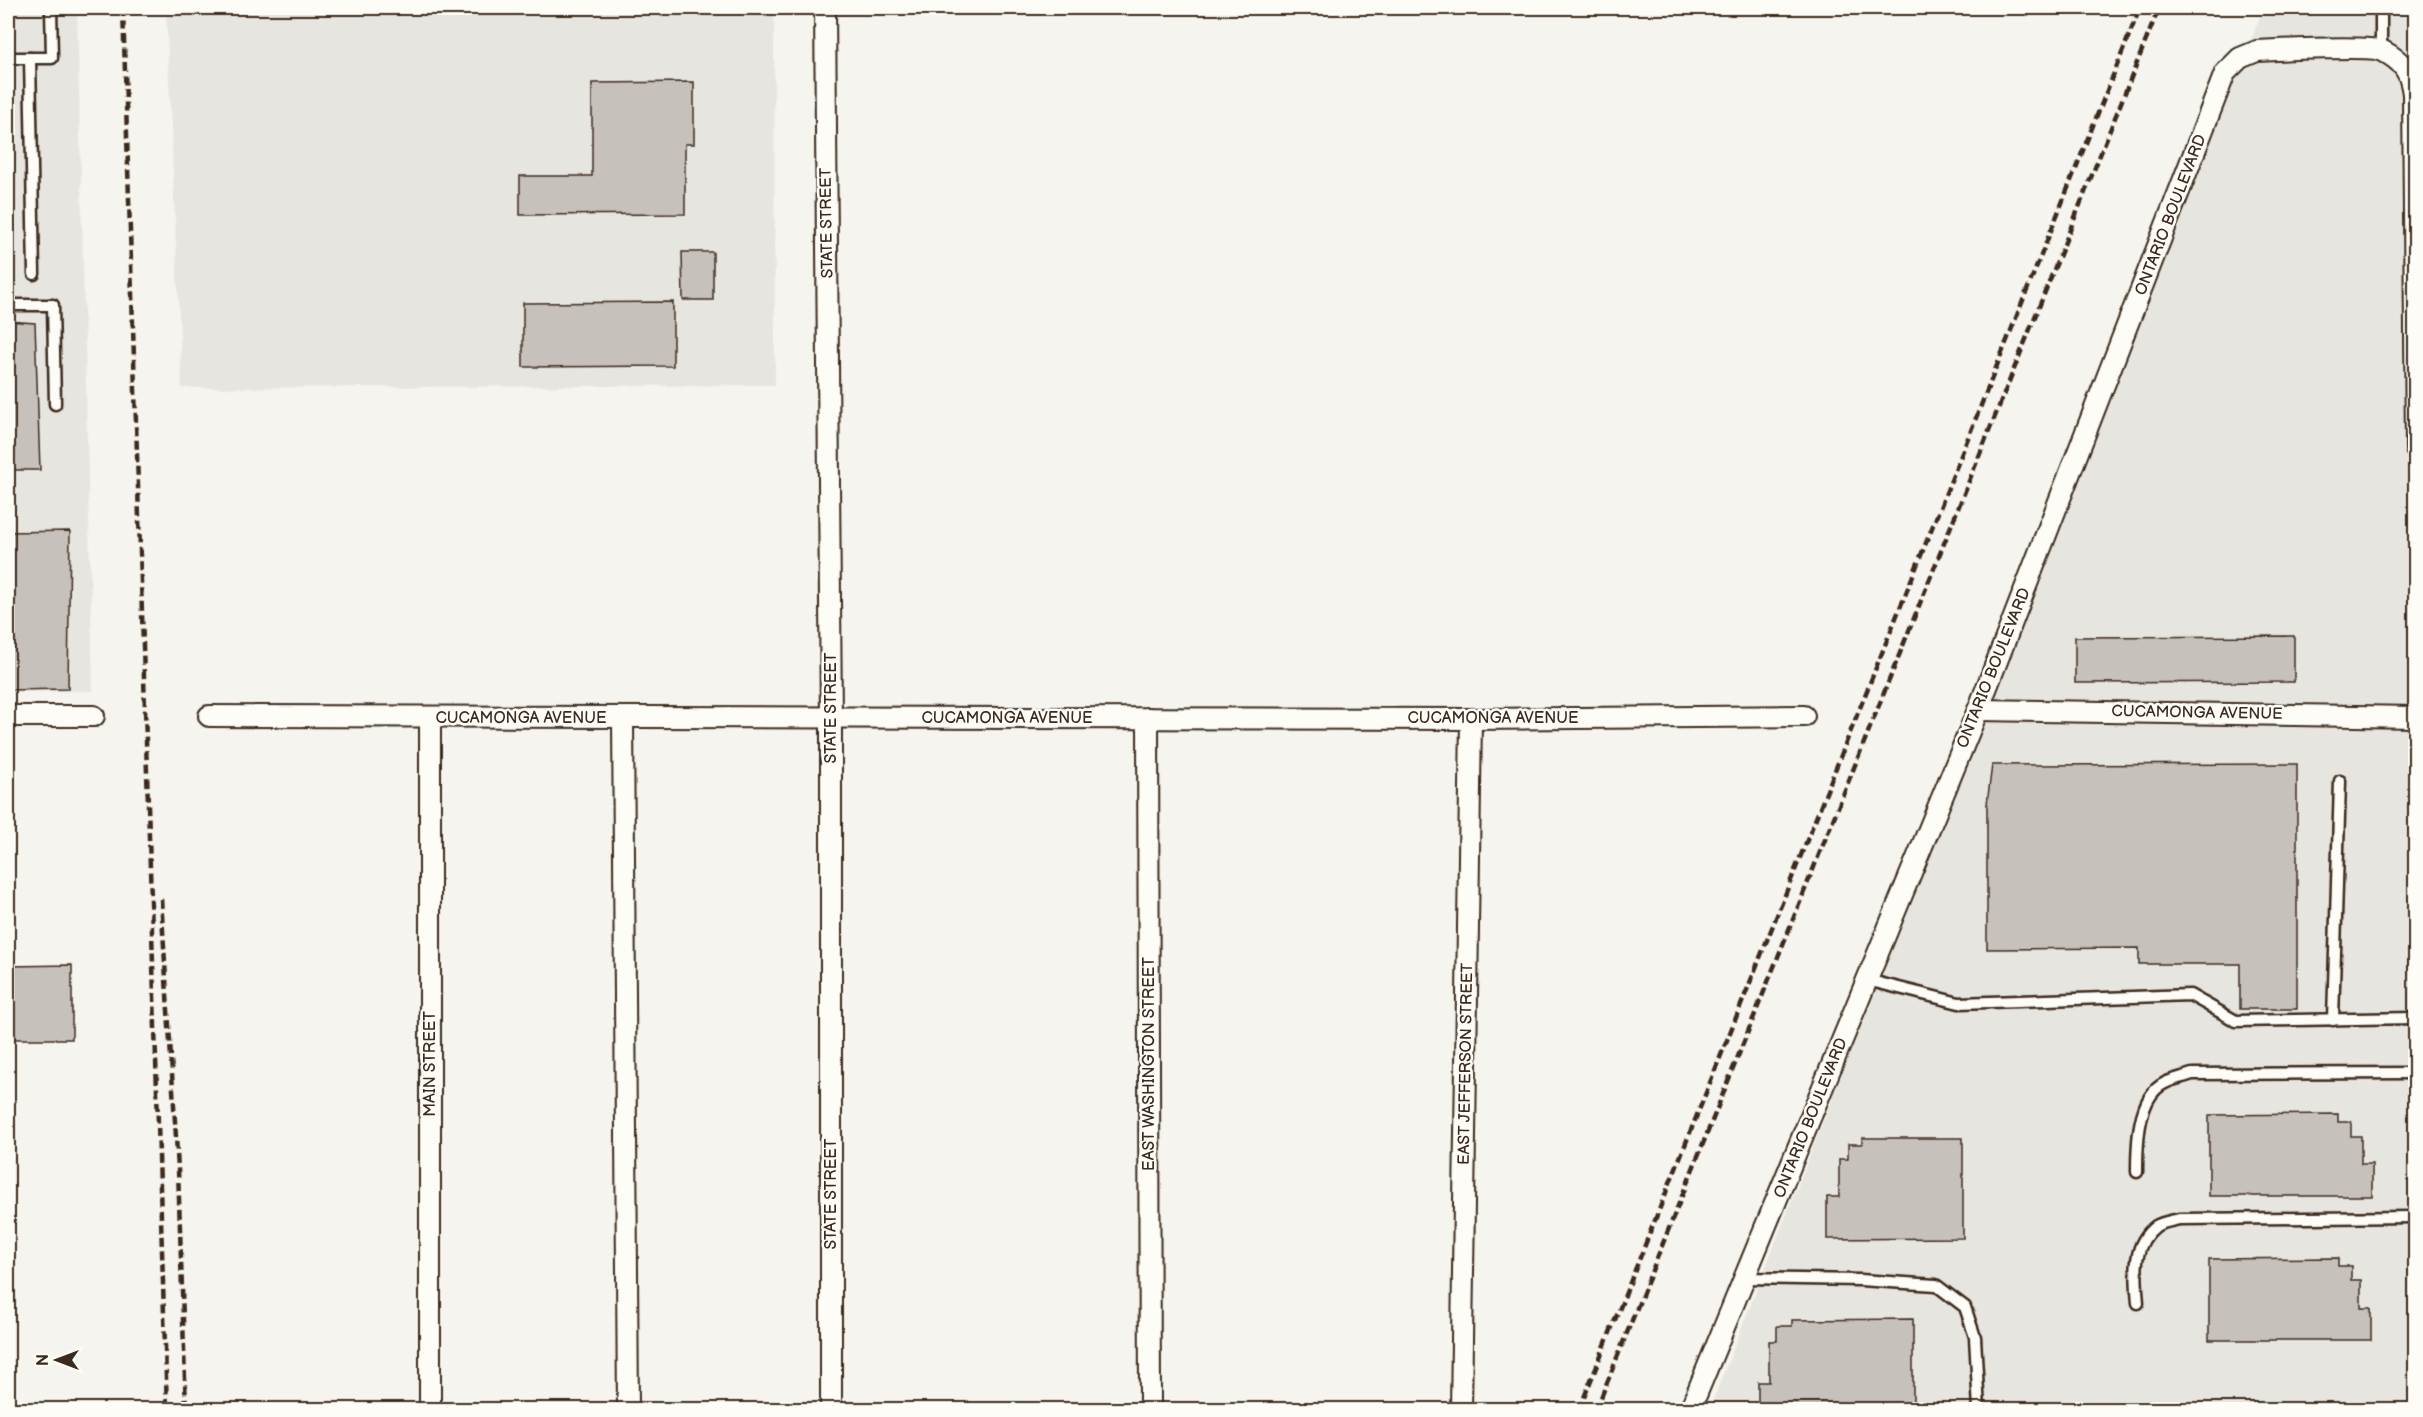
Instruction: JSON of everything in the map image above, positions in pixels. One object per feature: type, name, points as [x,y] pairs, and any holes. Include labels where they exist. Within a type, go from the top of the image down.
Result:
[{"type":"street","name":"STATE STREET","points":[[825,8],[831,718],[831,1410]]},
{"type":"street","points":[[2381,50],[2402,64],[2410,75],[2413,94],[2415,449]]},
{"type":"street","name":"ONTARIO BOULEVARD","points":[[1690,1410],[1978,710],[2225,73],[2240,57],[2257,51],[2381,50]]},
{"type":"street","name":"CUCAMONGA AVENUE","points":[[1978,710],[2415,717]]},
{"type":"street","points":[[8,716],[94,716]]},
{"type":"street","name":"CUCAMONGA AVENUE","points":[[209,716],[1471,719],[1804,716]]},
{"type":"street","name":"MAIN STREET","points":[[430,718],[430,1410]]},
{"type":"street","points":[[623,718],[628,1410]]},
{"type":"street","name":"EAST WASHINGTON STREET","points":[[1148,718],[1150,1410]]},
{"type":"street","name":"EAST JEFFERSON STREET","points":[[1461,1410],[1471,719]]},
{"type":"lane","points":[[8,58],[52,58],[51,8]]},
{"type":"lane","points":[[2381,8],[2381,50]]},
{"type":"lane","points":[[30,58],[34,274]]},
{"type":"lane","points":[[8,305],[53,305],[55,404]]},
{"type":"lane","points":[[2333,1020],[2340,781]]},
{"type":"lane","points":[[1867,980],[1959,1003],[2190,995],[2236,1021],[2415,1018]]},
{"type":"lane","points":[[2137,1172],[2136,1138],[2148,1099],[2163,1083],[2192,1074],[2415,1074]]},
{"type":"lane","points":[[2138,1303],[2135,1262],[2144,1239],[2157,1225],[2179,1219],[2415,1217]]},
{"type":"lane","points":[[1744,1278],[1860,1280],[1936,1285],[1965,1307],[1975,1337],[1979,1410]]},
{"type":"shaded area","points":[[8,8],[77,8],[93,691],[8,692]]},
{"type":"shaded area","points":[[166,8],[774,8],[775,385],[182,388]]},
{"type":"shaded area","points":[[2258,8],[2415,8],[2415,1409],[1709,1410],[2262,12]]},
{"type":"building","points":[[694,82],[694,144],[685,144],[685,214],[520,215],[520,176],[592,176],[592,83]]},
{"type":"building","points":[[682,252],[713,252],[713,300],[683,300]]},
{"type":"building","points":[[673,302],[673,366],[523,367],[523,303]]},
{"type":"building","points":[[8,321],[35,323],[40,470],[8,470]]},
{"type":"building","points":[[70,531],[68,689],[8,690],[8,532]]},
{"type":"building","points":[[2294,636],[2294,682],[2075,683],[2075,637]]},
{"type":"building","points":[[2297,764],[2297,1009],[2240,1009],[2240,964],[2139,964],[2139,948],[1987,949],[1987,804],[1992,765]]},
{"type":"building","points":[[72,965],[72,1039],[8,1039],[8,966]]},
{"type":"building","points":[[2338,1114],[2338,1122],[2351,1122],[2351,1136],[2361,1136],[2361,1164],[2372,1164],[2372,1196],[2209,1196],[2209,1115]]},
{"type":"building","points":[[1862,1138],[1963,1138],[1963,1238],[1827,1239],[1827,1197],[1839,1197],[1839,1159],[1848,1159],[1848,1144],[1862,1144]]},
{"type":"building","points":[[2338,1258],[2338,1266],[2351,1266],[2351,1280],[2361,1280],[2361,1308],[2371,1308],[2371,1340],[2209,1340],[2209,1259]]},
{"type":"building","points":[[1913,1319],[1913,1410],[1758,1410],[1758,1382],[1769,1382],[1769,1341],[1777,1341],[1777,1326],[1792,1326],[1792,1320]]},
{"type":"railway","points":[[123,8],[167,1410]]},
{"type":"railway","points":[[1579,1410],[2140,8]]},
{"type":"railway","points":[[1596,1410],[2159,8]]},
{"type":"railway","points":[[161,899],[178,1169],[186,1410]]}]
